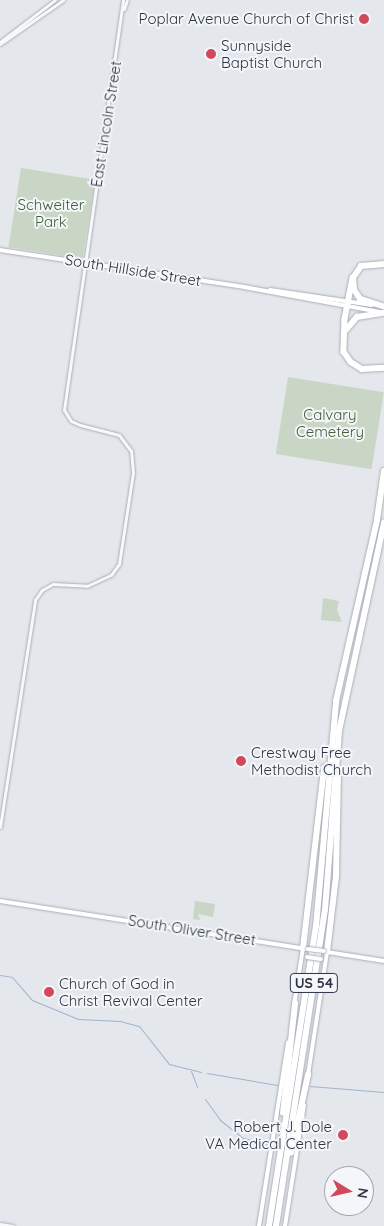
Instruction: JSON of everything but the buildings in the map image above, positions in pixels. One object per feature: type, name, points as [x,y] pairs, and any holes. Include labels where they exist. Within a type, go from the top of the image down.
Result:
[{"type":"highway","points":[[384,264],[361,266],[353,278],[347,304],[343,337],[344,352],[355,365],[370,370],[384,368]]},
{"type":"highway","points":[[353,278],[354,290],[360,299],[384,310]]},
{"type":"highway","points":[[343,337],[357,317],[384,310]]},
{"type":"highway","name":"US 54","points":[[269,1226],[316,927],[330,746],[340,678],[377,520],[384,471]]},
{"type":"highway","name":"US 54","points":[[276,1226],[323,918],[336,751],[348,680],[384,523]]},
{"type":"highway","points":[[306,949],[322,785],[330,746]]},
{"type":"highway","points":[[325,952],[336,876],[336,751]]},
{"type":"highway","points":[[275,1188],[295,1004]]},
{"type":"highway","points":[[278,1213],[308,1075]]},
{"type":"main road","name":"South Hillside Street","points":[[0,250],[384,310]]},
{"type":"main road","name":"South Oliver Street","points":[[0,900],[384,960]]},
{"type":"main road","points":[[259,1226],[302,962],[306,949]]},
{"type":"main road","points":[[285,1226],[325,966],[325,952]]},
{"type":"main road","points":[[302,962],[307,957],[321,959],[325,966]]},
{"type":"street","points":[[0,43],[55,0]]},
{"type":"street","points":[[0,43],[63,0]]},
{"type":"street","name":"East Lincoln Street","points":[[123,0],[124,9]]},
{"type":"street","name":"East Lincoln Street","points":[[0,827],[32,612],[37,596],[48,586],[58,583],[92,585],[111,575],[119,564],[133,473],[134,460],[127,443],[112,431],[80,425],[67,417],[64,399],[124,9],[127,0]]},
{"type":"street","points":[[0,1224],[13,1226]]},
{"type":"green space","name":"Schweiter Park","points":[[21,168],[95,180],[83,259],[8,247]]},
{"type":"green space","name":"Calvary Cemetery","points":[[288,377],[384,392],[372,469],[276,454]]},
{"type":"green space","points":[[323,598],[339,601],[337,610],[342,622],[321,620]]},
{"type":"green space","points":[[195,901],[215,904],[213,917],[198,914],[200,920],[193,919]]},
{"type":"waterway","points":[[0,975],[12,977],[32,1000],[78,1019],[120,1021],[139,1026],[169,1064],[201,1072]]},
{"type":"waterway","points":[[191,1071],[197,1087]]},
{"type":"waterway","points":[[207,1073],[277,1085]]},
{"type":"waterway","points":[[310,1086],[384,1092]]},
{"type":"waterway","points":[[205,1099],[220,1120],[243,1138],[267,1144]]},
{"type":"place","name":"Poplar Avenue Church of Christ","points":[[364,19]]},
{"type":"place","name":"Sunnyside Baptist Church","points":[[211,54]]},
{"type":"place","name":"Crestway Free Methodist Church","points":[[241,761]]},
{"type":"place","name":"Church of God in Christ Revival Center","points":[[49,992]]},
{"type":"place","name":"Robert J. Dole VA Medical Center","points":[[343,1135]]}]
